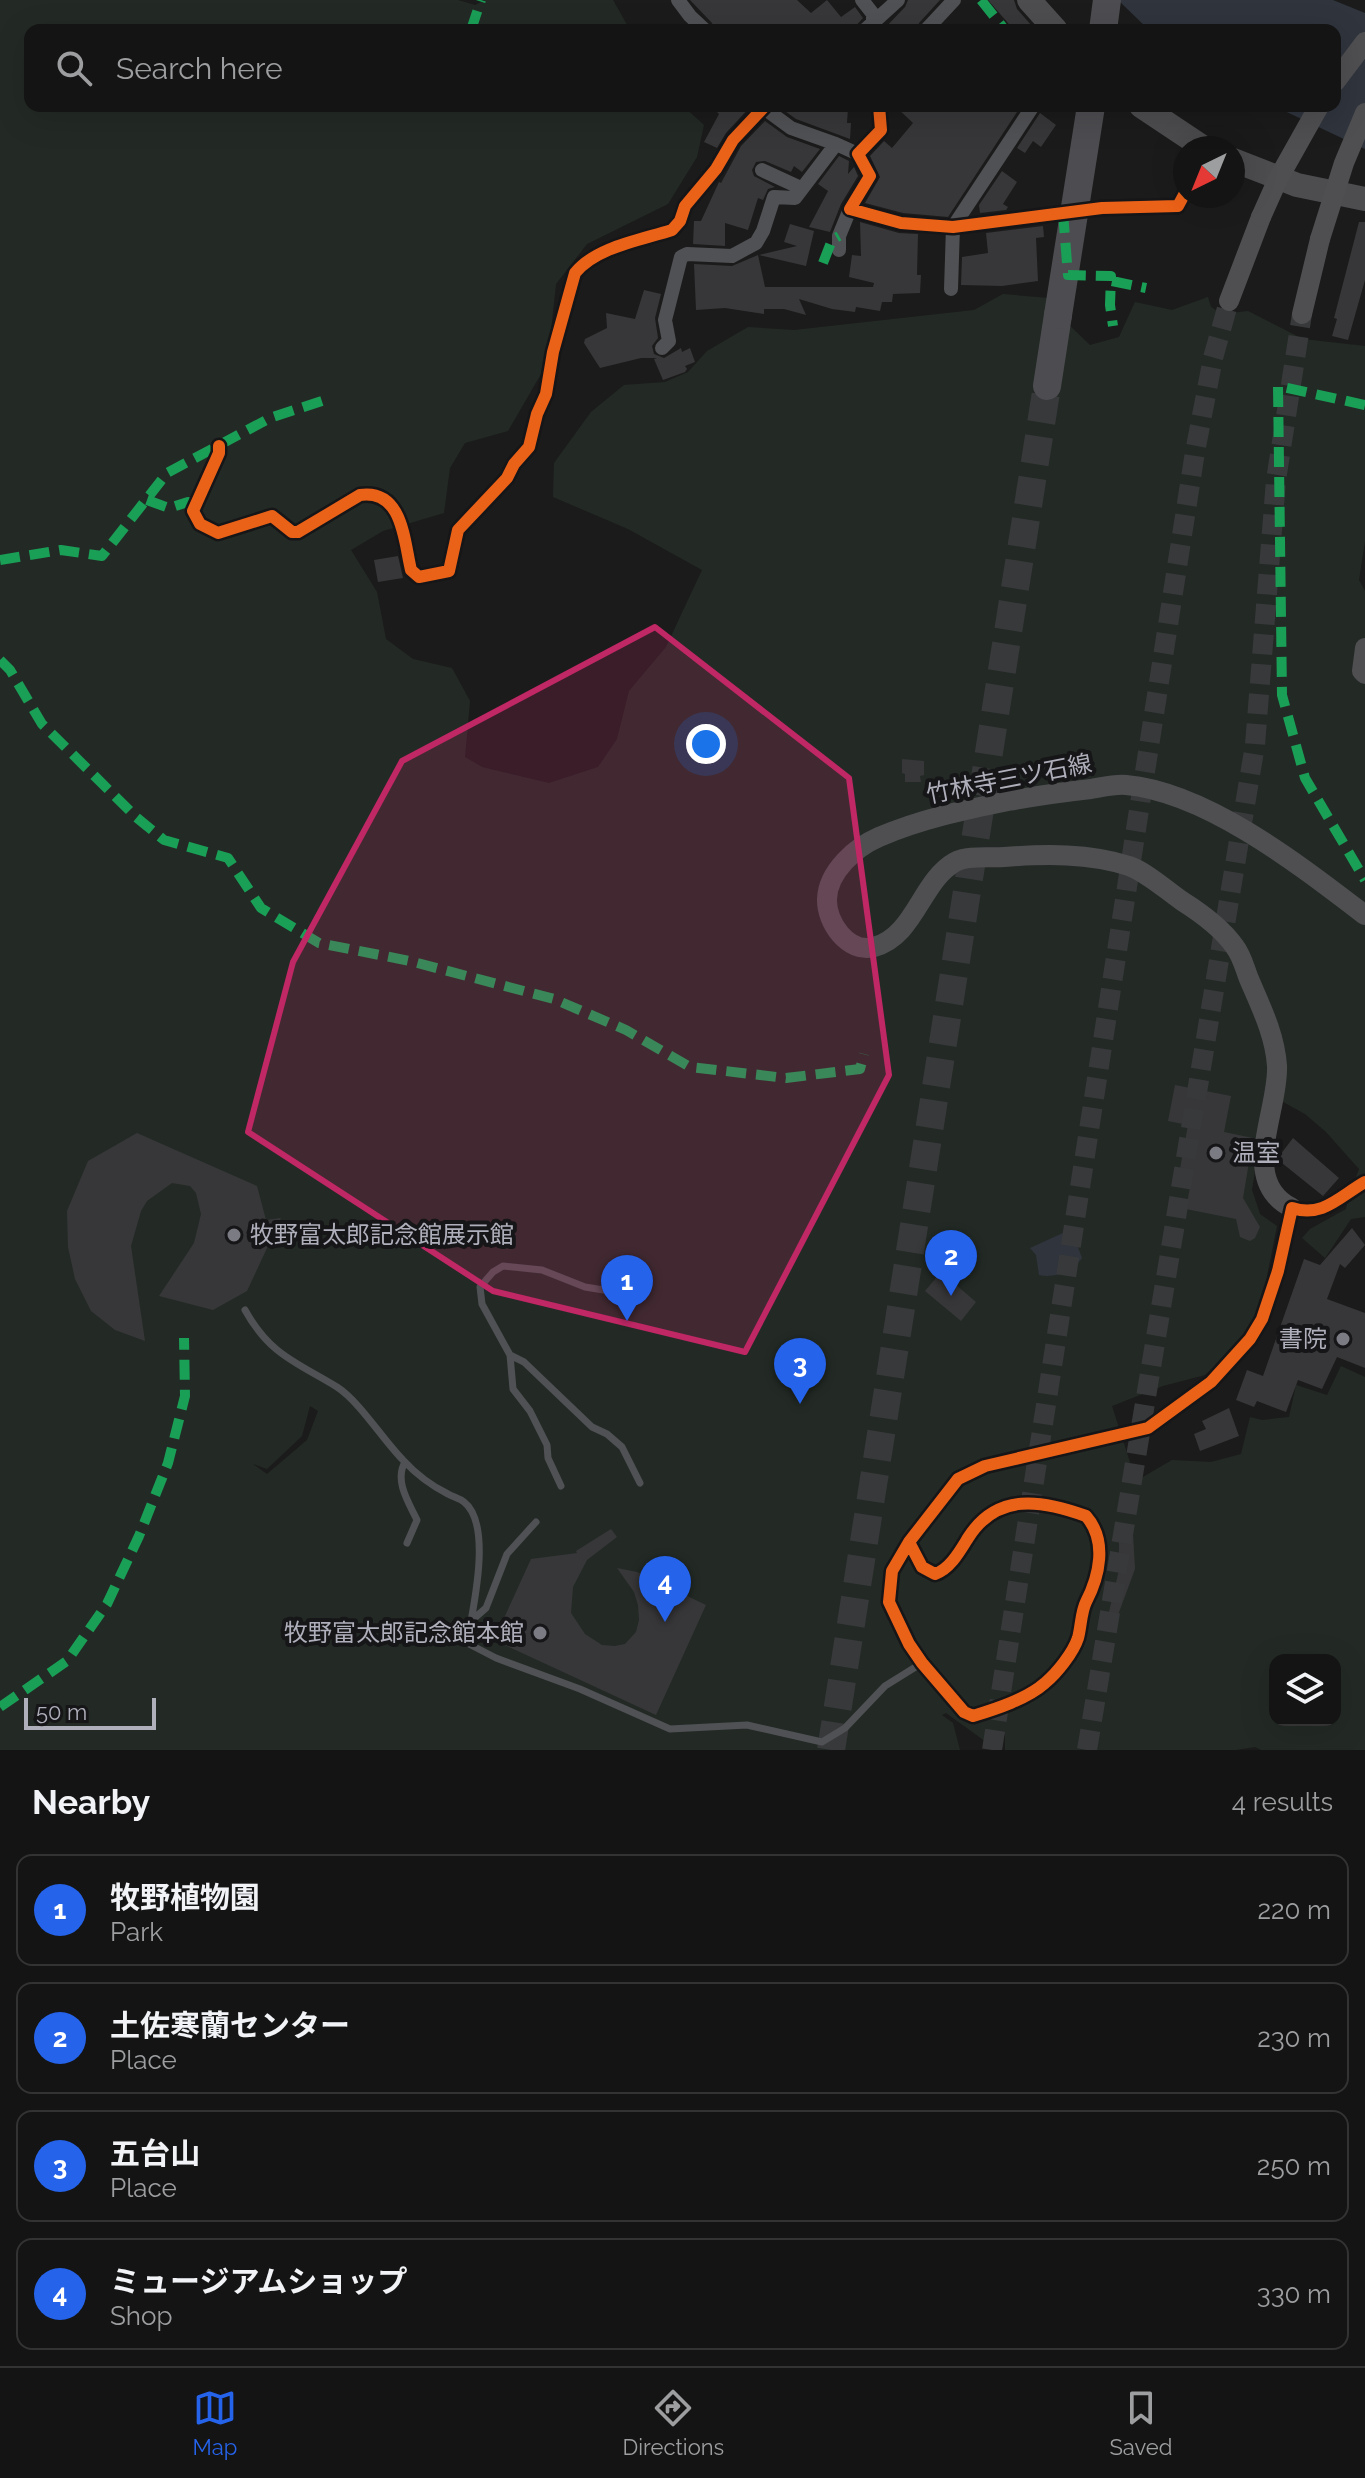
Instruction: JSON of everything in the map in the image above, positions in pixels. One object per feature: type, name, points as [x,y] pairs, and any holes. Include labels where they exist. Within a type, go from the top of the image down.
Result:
[{"type":"highway","points":[[1104,24],[1107,0]]},
{"type":"highway","points":[[1047,386],[1090,112]]},
{"type":"main road","points":[[1029,0],[1051,24]]},
{"type":"main road","points":[[1341,74],[1365,42]]},
{"type":"main road","points":[[1150,112],[1186,136]]},
{"type":"main road","points":[[1229,301],[1261,217],[1316,112]]},
{"type":"main road","points":[[1302,314],[1320,239],[1344,163],[1365,113]]},
{"type":"main road","points":[[1245,165],[1297,185],[1365,199]]},
{"type":"main road","points":[[1365,648],[1362,671],[1365,674]]},
{"type":"main road","name":"竹林寺三ツ石線","points":[[1292,1208],[1274,1195],[1264,1169],[1277,1076],[1272,1037],[1236,948],[1204,915],[1131,867],[1058,854],[958,860],[937,876],[899,930],[890,939],[872,948],[853,946],[837,931],[828,911],[826,895],[850,855],[877,838],[949,813],[1038,795],[1125,784],[1177,796],[1242,829],[1292,860],[1365,915]]},
{"type":"street","points":[[678,0],[699,24]]},
{"type":"street","points":[[862,0],[873,14],[871,24]]},
{"type":"street","points":[[874,24],[898,0]]},
{"type":"street","points":[[932,24],[954,0]]},
{"type":"street","points":[[219,446],[219,453],[193,511],[200,524],[218,533],[272,516],[292,532],[298,532],[360,495],[369,494],[388,501],[398,513],[411,570],[415,575],[419,577],[449,571],[458,530],[507,478],[529,447],[537,414],[546,394],[553,352],[575,273],[581,265],[609,250],[672,230],[685,206],[716,169],[733,140],[760,112]]},
{"type":"street","points":[[771,112],[791,128],[858,154],[870,176],[850,209],[839,236],[839,250]]},
{"type":"street","points":[[858,154],[881,130],[880,112]]},
{"type":"street","points":[[951,289],[953,227],[1029,112]]},
{"type":"street","points":[[662,348],[669,341],[665,320],[679,258],[687,254],[738,255],[760,238],[774,197],[792,200],[836,144]]},
{"type":"street","points":[[762,170],[801,188]]},
{"type":"street","points":[[850,209],[901,223],[953,227],[1102,208],[1173,206]]},
{"type":"street","points":[[909,1542],[922,1567],[935,1574],[947,1567],[975,1527],[995,1510],[1023,1503],[1044,1503],[1086,1516],[1097,1535],[1100,1557],[1096,1582],[1086,1602],[1076,1643],[1042,1687],[973,1716],[964,1712],[922,1663],[889,1602],[892,1571],[909,1542],[958,1479],[985,1466],[1148,1428],[1211,1382],[1250,1339],[1262,1319],[1278,1271],[1292,1208],[1304,1211],[1323,1209],[1365,1182]]},
{"type":"lane","points":[[561,1486],[548,1458],[547,1445],[530,1411],[513,1389],[510,1355],[482,1304],[480,1287],[503,1266],[542,1270],[585,1287],[622,1293]]},
{"type":"lane","points":[[245,1310],[256,1330],[273,1347],[350,1397],[405,1462],[472,1511],[479,1533],[479,1556],[469,1644],[670,1729],[747,1725],[822,1742],[845,1728],[885,1686],[922,1663]]},
{"type":"lane","points":[[510,1355],[524,1362],[592,1427],[607,1434],[622,1447],[640,1483]]},
{"type":"lane","points":[[405,1462],[401,1469],[401,1485],[417,1520],[407,1543]]},
{"type":"lane","points":[[471,1621],[486,1608],[507,1554],[536,1522]]},
{"type":"highlighted area","points":[[655,627],[849,778],[889,1075],[745,1352],[493,1291],[248,1132],[293,962],[402,761]]},
{"type":"shaded area","points":[[0,0],[458,0],[475,5],[485,0],[613,0],[627,24],[24,24],[24,112],[690,112],[704,125],[697,157],[668,204],[587,244],[556,284],[551,330],[541,374],[508,431],[465,443],[450,468],[444,513],[383,531],[351,550],[377,592],[386,639],[413,659],[452,668],[470,701],[465,757],[482,767],[549,783],[598,767],[617,739],[629,691],[666,647],[702,570],[628,529],[553,497],[554,463],[591,412],[624,385],[665,382],[688,372],[707,351],[748,327],[794,330],[974,310],[1003,294],[1048,298],[1068,324],[1090,345],[1119,337],[1135,302],[1172,310],[1208,297],[1211,307],[1222,314],[1248,311],[1303,339],[1365,346],[1365,541],[1359,580],[1365,591],[1365,1217],[1351,1219],[1325,1258],[1302,1238],[1310,1229],[1346,1209],[1359,1169],[1305,1114],[1267,1093],[1252,1190],[1260,1214],[1277,1226],[1261,1306],[1246,1339],[1205,1375],[1163,1386],[1112,1406],[1136,1481],[1172,1460],[1211,1462],[1241,1454],[1250,1417],[1262,1420],[1289,1417],[1296,1385],[1327,1395],[1341,1366],[1365,1377],[1365,1750],[1261,1750],[1255,1747],[1236,1750],[1005,1750],[1005,1735],[989,1744],[946,1713],[942,1715],[953,1723],[960,1750],[0,1750]],"holes":[[[310,1406],[318,1411],[307,1440],[267,1474],[253,1464],[267,1469],[302,1436]]]},
{"type":"shaded area","points":[[1118,0],[1333,0],[1365,13],[1365,149],[1287,112],[1341,112],[1341,24],[1143,24]]},
{"type":"shaded area","points":[[1065,1232],[1078,1247],[1082,1258],[1063,1273],[1039,1275],[1036,1255],[1030,1248]]},
{"type":"building","points":[[690,0],[797,0],[811,13],[827,0],[841,17],[855,7],[863,18],[858,24],[712,23]]},
{"type":"building","points":[[908,0],[940,0],[919,24],[889,24]]},
{"type":"building","points":[[988,0],[1014,0],[1017,9],[1030,24],[1009,24]]},
{"type":"building","points":[[717,112],[745,112],[717,148],[704,142],[719,114]]},
{"type":"building","points":[[786,112],[848,112],[850,139],[796,119]]},
{"type":"building","points":[[901,112],[1017,112],[948,217],[903,213],[865,203],[880,177],[870,156],[884,141],[892,148],[913,123]]},
{"type":"building","points":[[1040,113],[1056,125],[1041,147],[1033,141],[1025,153],[1017,148]]},
{"type":"building","points":[[765,121],[787,137],[820,149],[802,172],[794,166],[791,172],[765,161],[756,162],[752,170],[754,176],[775,187],[768,189],[763,200],[758,198],[748,230],[725,223],[725,246],[693,244],[694,221],[701,221],[719,182],[741,146]]},
{"type":"building","points":[[839,156],[849,161],[848,174],[854,167],[858,176],[841,204],[830,232],[809,227],[828,191],[818,184]]},
{"type":"building","points":[[1002,171],[1017,182],[1003,204],[1008,207],[1006,210],[980,213],[979,205]]},
{"type":"building","points":[[860,222],[899,233],[918,234],[920,293],[893,294],[892,302],[882,302],[880,311],[856,307],[855,312],[832,309],[799,299],[806,315],[784,309],[764,309],[764,314],[725,308],[696,310],[694,264],[732,266],[758,255],[765,287],[873,287],[874,283],[849,277],[852,255],[861,256]]},
{"type":"building","points":[[1359,222],[1365,222],[1365,280],[1348,340],[1332,336]]},
{"type":"building","points":[[790,224],[814,231],[806,266],[759,255],[797,246],[784,242]]},
{"type":"building","points":[[1043,226],[1044,237],[1036,238],[1038,281],[1002,286],[961,285],[962,257],[988,253],[986,233]]},
{"type":"building","points":[[644,290],[661,294],[655,318],[658,338],[652,346],[654,354],[664,358],[681,348],[682,352],[690,348],[695,362],[685,366],[685,372],[663,380],[654,359],[657,358],[641,358],[600,368],[584,343],[585,339],[607,328],[606,313],[635,319]]},
{"type":"building","points":[[398,556],[403,578],[378,582],[374,560]]},
{"type":"building","points":[[902,759],[924,761],[921,782],[905,782]]},
{"type":"building","name":"温室","points":[[1175,1085],[1231,1096],[1224,1132],[1253,1138],[1243,1198],[1260,1227],[1250,1241],[1240,1237],[1236,1219],[1186,1209],[1193,1171],[1180,1169],[1188,1125],[1168,1121]]},
{"type":"building","name":"牧野富太郎記念館展示館","points":[[137,1133],[257,1186],[266,1220],[281,1218],[247,1291],[213,1310],[159,1296],[194,1243],[201,1214],[196,1193],[190,1186],[172,1183],[147,1201],[131,1246],[145,1341],[115,1330],[91,1311],[75,1279],[68,1247],[67,1211],[88,1161]]},
{"type":"building","points":[[1293,1138],[1339,1178],[1323,1196],[1277,1159]]},
{"type":"building","points":[[1352,1228],[1365,1245],[1345,1268],[1340,1264],[1327,1299],[1365,1313],[1365,1368],[1337,1357],[1322,1389],[1298,1380],[1286,1412],[1257,1401],[1254,1407],[1236,1400],[1247,1370],[1263,1376],[1304,1259],[1320,1265]]},
{"type":"building","points":[[941,1272],[976,1302],[961,1321],[925,1291]]},
{"type":"building","points":[[1229,1408],[1239,1436],[1200,1451],[1194,1434],[1206,1429],[1202,1421]]},
{"type":"building","name":"牧野富太郎記念館本館","points":[[611,1529],[617,1537],[587,1560],[573,1587],[571,1613],[585,1634],[602,1645],[615,1646],[625,1644],[636,1632],[638,1605],[634,1592],[617,1568],[637,1572],[706,1605],[656,1715],[494,1640],[531,1559],[577,1553]]},
{"type":"building","points":[[1133,1534],[1135,1569],[1118,1615],[1109,1612],[1119,1570],[1119,1536]]},
{"type":"tunnel","points":[[992,1750],[1195,452],[1213,358],[1229,301]]},
{"type":"tunnel","points":[[1087,1750],[1255,745],[1276,480],[1302,314]]},
{"type":"tunnel","points":[[831,1750],[1047,386]]},
{"type":"marked path","points":[[473,24],[481,0]]},
{"type":"marked path","points":[[981,0],[1000,24]]},
{"type":"marked path","points":[[1063,213],[1068,275],[1111,276],[1113,326]]},
{"type":"marked path","points":[[823,263],[832,240],[839,236]]},
{"type":"marked path","points":[[1112,281],[1146,288]]},
{"type":"marked path","points":[[1365,405],[1278,386],[1282,695],[1305,778],[1365,880]]},
{"type":"marked path","points":[[0,560],[61,550],[102,556],[167,473],[270,418],[325,400]]},
{"type":"marked path","points":[[147,500],[169,508],[188,502],[196,506]]},
{"type":"marked path","points":[[0,660],[10,670],[42,724],[136,817],[164,840],[228,858],[261,908],[319,943],[410,961],[554,999],[626,1030],[690,1067],[786,1078],[860,1069],[864,1054]]},
{"type":"marked path","points":[[0,1707],[67,1661],[107,1604],[168,1463],[185,1396],[184,1338]]},
{"type":"cycle path","points":[[219,446],[219,453],[193,511],[200,524],[218,533],[272,516],[292,532],[298,532],[360,495],[374,495],[385,500],[399,519],[411,570],[419,577],[449,571],[458,530],[507,478],[529,447],[537,414],[546,394],[553,352],[575,273],[607,251],[672,230],[680,221],[685,206],[716,169],[733,140],[759,112]]},
{"type":"cycle path","points":[[880,112],[881,130],[858,154],[870,176],[850,209],[901,223],[953,227],[1102,208],[1173,206]]},
{"type":"cycle path","points":[[909,1542],[922,1567],[935,1574],[950,1564],[980,1523],[1006,1507],[1037,1504],[1086,1516],[1097,1536],[1098,1570],[1084,1606],[1076,1644],[1045,1683],[1001,1707],[973,1716],[964,1712],[909,1644],[889,1602],[892,1571],[909,1542],[958,1479],[985,1466],[1148,1428],[1211,1382],[1250,1339],[1262,1319],[1278,1271],[1292,1208],[1322,1208],[1365,1182]]},
{"type":"place","name":"温室","points":[[1216,1153]]},
{"type":"place","name":"牧野富太郎記念館展示館","points":[[234,1235]]},
{"type":"place","name":"土佐寒蘭センター","points":[[951,1296]]},
{"type":"place","name":"牧野植物園","points":[[627,1321]]},
{"type":"place","name":"書院","points":[[1343,1339]]},
{"type":"place","name":"五台山","points":[[800,1404]]},
{"type":"place","name":"ミュージアムショップ","points":[[665,1622]]},
{"type":"place","name":"牧野富太郎記念館本館","points":[[540,1633]]}]
